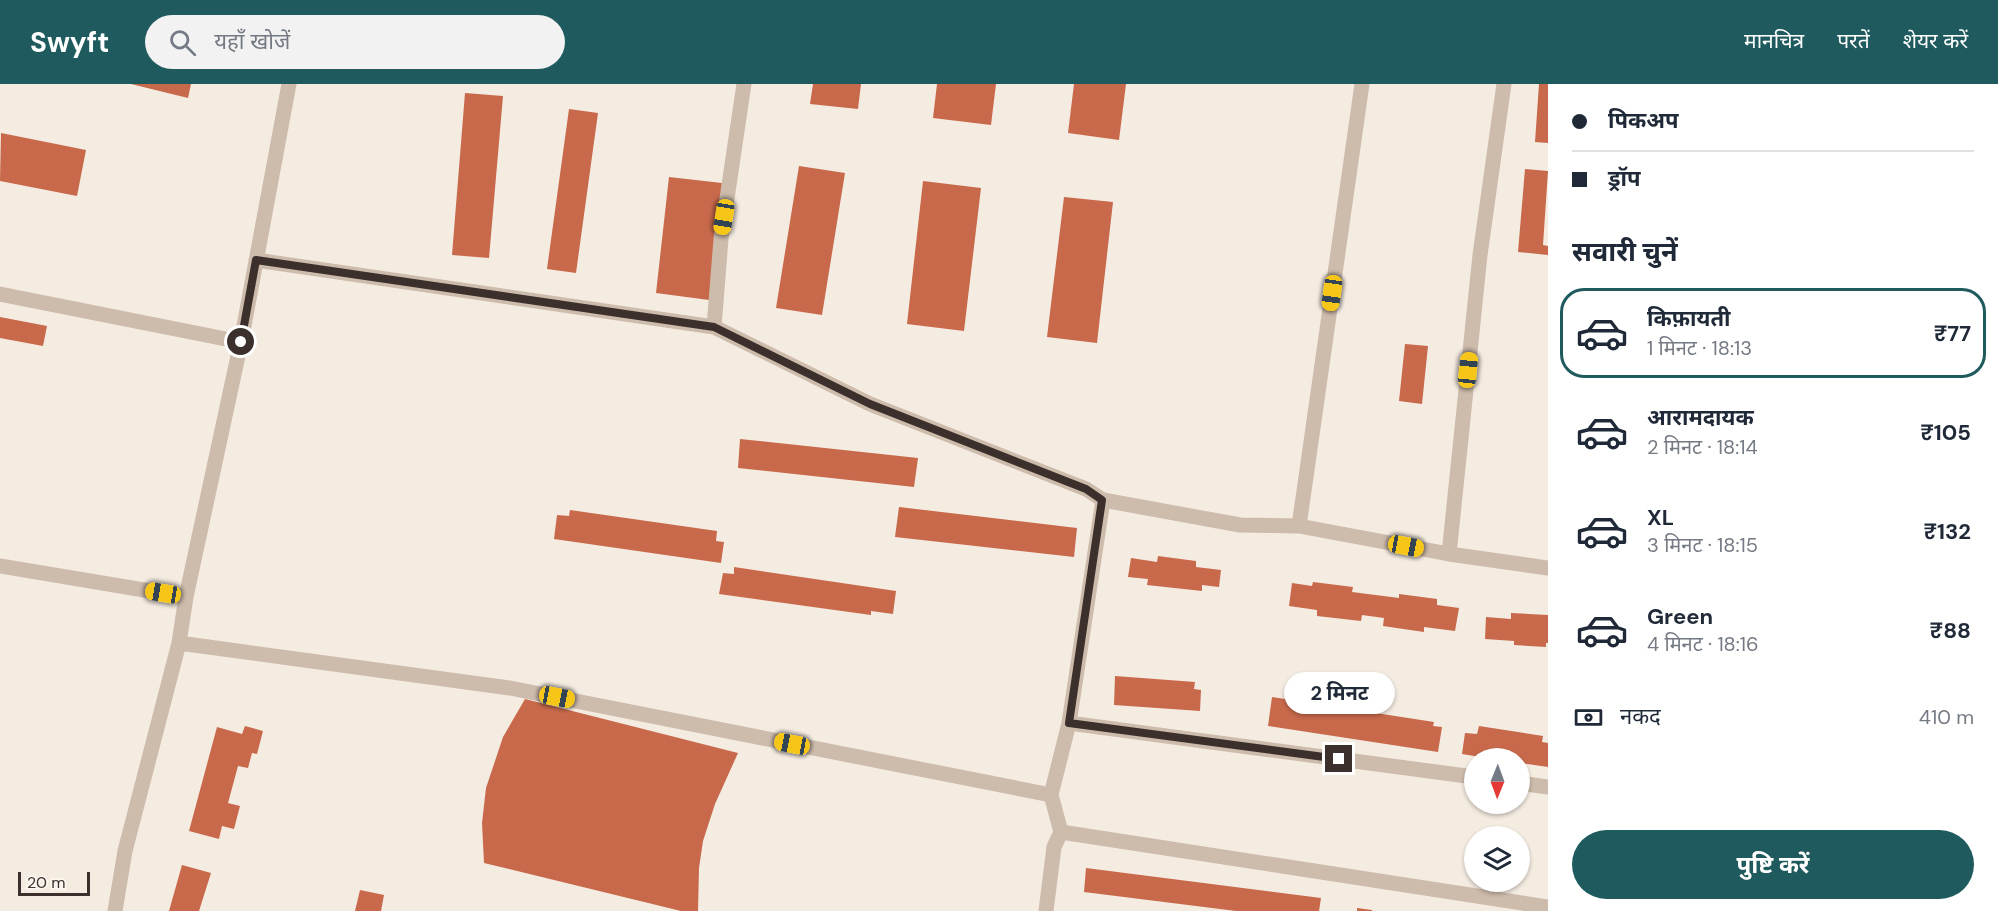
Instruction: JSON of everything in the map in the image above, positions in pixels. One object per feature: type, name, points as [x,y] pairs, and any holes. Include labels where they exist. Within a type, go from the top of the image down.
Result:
[{"type":"street","points":[[115,911],[125,851],[178,643],[241,342],[289,84]]},
{"type":"street","points":[[714,327],[721,239],[744,84]]},
{"type":"street","points":[[1299,526],[1362,84]]},
{"type":"street","points":[[1449,554],[1480,255],[1504,84]]},
{"type":"street","points":[[256,260],[714,327],[870,404],[1086,489],[1102,500],[1240,525],[1299,526],[1449,554],[1548,568]]},
{"type":"street","points":[[0,294],[241,342]]},
{"type":"street","points":[[1046,911],[1054,847],[1061,832],[1051,795],[1069,723],[1102,500]]},
{"type":"street","points":[[0,566],[186,597]]},
{"type":"street","points":[[178,643],[510,688],[1051,795]]},
{"type":"street","points":[[1069,723],[1464,776]]},
{"type":"street","points":[[1530,784],[1548,787]]},
{"type":"street","points":[[1061,832],[1548,907]]},
{"type":"building","points":[[131,84],[191,84],[188,98]]},
{"type":"building","points":[[813,84],[861,84],[858,109],[810,104]]},
{"type":"building","points":[[937,84],[996,84],[991,125],[933,118]]},
{"type":"building","points":[[1074,84],[1126,84],[1119,140],[1068,133]]},
{"type":"building","points":[[1539,84],[1548,84],[1548,143],[1535,142]]},
{"type":"building","points":[[465,93],[503,96],[489,258],[452,255]]},
{"type":"building","points":[[569,109],[598,113],[576,273],[547,269]]},
{"type":"building","points":[[1,133],[86,150],[77,196],[0,181]]},
{"type":"building","points":[[799,166],[845,173],[822,315],[776,308]]},
{"type":"building","points":[[1525,169],[1548,171],[1543,245],[1548,246],[1548,255],[1518,252]]},
{"type":"building","points":[[669,177],[722,183],[709,300],[656,293]]},
{"type":"building","points":[[923,181],[981,188],[964,331],[907,324]]},
{"type":"building","points":[[1064,197],[1113,202],[1097,343],[1047,337]]},
{"type":"building","points":[[0,317],[47,326],[43,346],[0,338]]},
{"type":"building","points":[[1405,344],[1428,346],[1422,404],[1399,401]]},
{"type":"building","points":[[740,439],[918,458],[914,487],[738,468]]},
{"type":"building","points":[[899,507],[1077,528],[1074,557],[895,537]]},
{"type":"building","points":[[570,510],[717,531],[716,541],[724,542],[721,563],[554,539],[557,515],[569,516]]},
{"type":"building","points":[[1158,556],[1196,561],[1196,567],[1221,570],[1219,587],[1202,585],[1202,591],[1147,585],[1148,579],[1128,577],[1131,558],[1157,562]]},
{"type":"building","points":[[734,567],[896,591],[893,614],[871,611],[871,615],[719,594],[723,573],[734,574]]},
{"type":"building","points":[[1313,582],[1353,587],[1352,592],[1399,598],[1399,594],[1437,599],[1437,605],[1459,608],[1455,631],[1424,627],[1424,632],[1383,626],[1384,618],[1362,615],[1361,621],[1317,616],[1317,610],[1289,606],[1292,583],[1312,586]]},
{"type":"building","points":[[1511,613],[1548,615],[1546,647],[1514,645],[1514,641],[1485,639],[1486,617],[1511,619]]},
{"type":"building","points":[[1115,676],[1195,682],[1194,689],[1201,690],[1200,711],[1114,705]]},
{"type":"building","points":[[1272,697],[1434,722],[1433,726],[1442,727],[1438,752],[1268,726]]},
{"type":"building","points":[[525,699],[738,753],[715,804],[703,841],[699,868],[698,911],[681,911],[484,863],[482,823],[486,788],[503,737]]},
{"type":"building","points":[[245,726],[263,731],[257,754],[252,753],[248,768],[238,766],[228,803],[240,806],[234,829],[222,826],[219,839],[189,831],[217,727],[242,734]]},
{"type":"building","points":[[1479,726],[1543,736],[1542,742],[1548,743],[1548,767],[1530,764],[1530,748],[1464,748],[1464,754],[1462,754],[1465,733],[1477,734]]},
{"type":"building","points":[[182,865],[211,873],[199,911],[169,911]]},
{"type":"building","points":[[1086,868],[1321,898],[1319,911],[1236,911],[1084,892]]},
{"type":"building","points":[[360,890],[384,895],[381,911],[355,911]]},
{"type":"building","points":[[1357,908],[1372,910],[1372,911],[1357,911]]},
{"type":"route","points":[[241,342],[256,260],[714,327],[870,404],[1086,489],[1102,500],[1069,723],[1339,759]]}]
